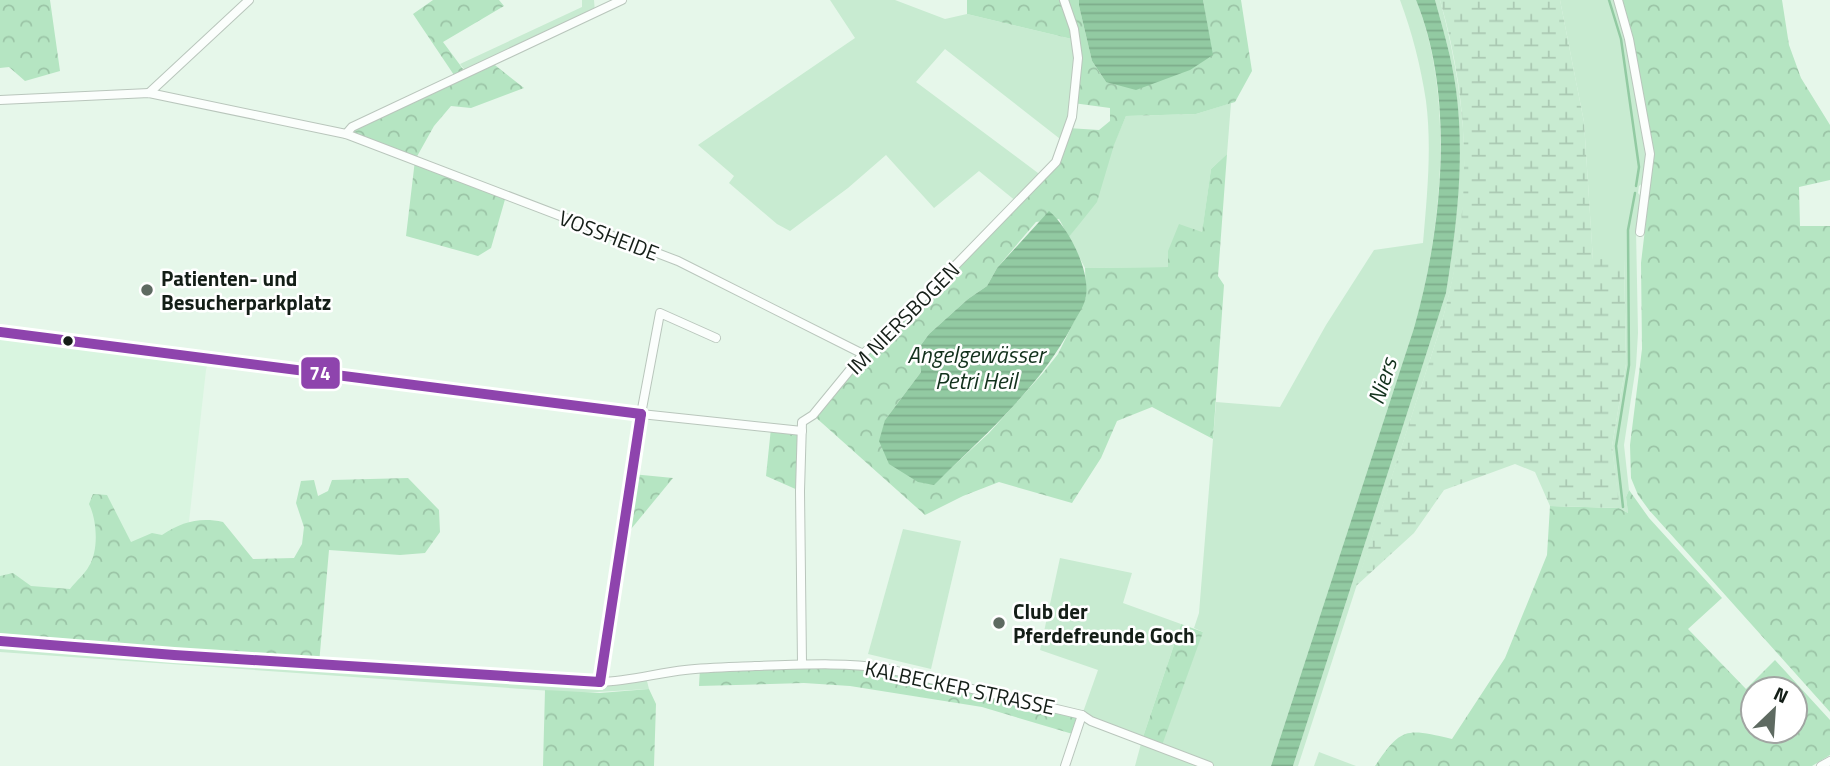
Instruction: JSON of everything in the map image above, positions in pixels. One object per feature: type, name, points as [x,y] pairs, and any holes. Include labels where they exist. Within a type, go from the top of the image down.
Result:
[{"type":"street","points":[[149,93],[249,0]]},
{"type":"street","points":[[346,134],[352,127],[622,0]]},
{"type":"street","name":"IM NIERSBOGEN","points":[[802,431],[802,422],[813,415],[863,354],[948,273],[1056,162],[1072,117],[1078,58],[1074,29],[1064,0]]},
{"type":"street","points":[[1618,0],[1629,38],[1650,154],[1640,232]]},
{"type":"street","name":"VOSSHEIDE","points":[[0,100],[149,93],[346,134],[678,261],[863,354]]},
{"type":"street","points":[[600,682],[641,414],[660,313],[716,338]]},
{"type":"street","points":[[0,332],[641,414],[802,431],[802,663]]},
{"type":"street","name":"KALBECKER STRASSE","points":[[0,642],[600,682],[624,681],[713,667],[802,663],[861,664],[1082,715],[1091,721],[1209,766]]},
{"type":"street","points":[[1065,766],[1082,715]]},
{"type":"street","points":[[1822,766],[1830,761]]},
{"type":"shaded area","points":[[0,332],[209,358],[174,655],[0,641]]},
{"type":"green space","points":[[0,0],[50,0],[60,71],[25,81],[9,67],[0,68]]},
{"type":"green space","points":[[433,0],[499,0],[504,6],[443,42],[466,73],[491,62],[524,88],[471,108],[451,106],[434,126],[415,160],[346,134],[456,78],[413,14]]},
{"type":"green space","points":[[582,0],[594,0],[595,13],[467,73],[460,64],[582,7]]},
{"type":"green space","points":[[830,0],[895,0],[945,19],[967,14],[1076,40],[1078,58],[1064,142],[945,49],[916,82],[1042,176],[1017,202],[979,171],[934,208],[886,155],[848,188],[790,231],[777,224],[729,183],[734,176],[698,145],[855,38]]},
{"type":"green space","points":[[967,0],[1079,0],[1092,61],[1106,82],[1212,55],[1203,0],[1241,0],[1252,71],[1235,102],[1196,114],[1126,116],[1114,145],[1097,202],[1069,237],[1059,219],[1036,222],[997,268],[987,286],[929,334],[918,349],[921,372],[885,420],[934,484],[989,433],[1058,354],[1086,297],[1085,268],[1168,267],[1168,251],[1179,224],[1202,232],[1211,169],[1227,154],[1218,276],[1224,285],[1213,439],[1152,407],[1117,421],[1101,458],[1072,503],[999,482],[925,515],[813,415],[863,354],[1056,162],[1068,128],[1099,130],[1110,121],[1110,108],[1073,103],[1076,40],[967,14]]},
{"type":"green space","points":[[1400,0],[1416,0],[1428,38],[1436,78],[1440,120],[1440,164],[1432,249],[1414,328],[1271,766],[1135,766],[1142,740],[1203,632],[1194,628],[1199,613],[1216,402],[1280,407],[1326,325],[1374,250],[1423,243],[1428,172],[1428,119],[1419,63]]},
{"type":"green space","points":[[1435,0],[1440,0],[1451,44],[1463,127],[1463,209],[1458,250],[1438,335],[1298,766],[1293,766],[1446,293],[1456,217],[1459,140],[1454,78]]},
{"type":"green space","points":[[1440,0],[1560,0],[1584,122],[1593,260],[1624,256],[1626,364],[1612,446],[1619,508],[1550,506],[1535,472],[1515,464],[1444,490],[1414,533],[1356,586],[1438,335],[1457,251],[1464,168],[1463,126],[1451,42]]},
{"type":"green space","points":[[1560,0],[1616,0],[1633,66],[1641,114],[1645,181],[1639,186],[1638,193],[1643,199],[1642,213],[1636,229],[1638,333],[1636,366],[1624,445],[1629,490],[1626,497],[1628,513],[1619,508],[1612,446],[1626,364],[1624,257],[1593,261],[1584,122]]},
{"type":"green space","points":[[1622,0],[1782,0],[1789,45],[1801,78],[1830,125],[1830,180],[1799,187],[1800,226],[1830,226],[1830,712],[1809,689],[1809,675],[1797,675],[1649,510],[1638,495],[1631,478],[1630,445],[1642,349],[1641,263],[1654,153]]},
{"type":"green space","points":[[1231,103],[1227,154],[1211,169],[1202,233],[1169,267],[1085,268],[1069,237],[1080,222],[1126,116],[1196,114]]},
{"type":"green space","points":[[415,160],[506,196],[491,248],[478,256],[406,236]]},
{"type":"green space","points":[[771,428],[802,431],[800,491],[766,476]]},
{"type":"green space","points":[[632,474],[673,478],[622,540]]},
{"type":"green space","points":[[408,478],[439,510],[440,532],[425,553],[400,555],[329,550],[319,664],[0,641],[0,576],[13,573],[31,586],[70,589],[87,569],[96,544],[95,526],[89,504],[93,494],[107,495],[131,542],[152,533],[162,535],[191,522],[206,520],[223,522],[253,559],[294,558],[302,544],[304,527],[296,503],[301,481],[314,480],[318,496],[328,491],[332,480]]},
{"type":"green space","points":[[1629,490],[1649,518],[1722,598],[1688,629],[1739,682],[1739,745],[1809,745],[1809,697],[1830,720],[1830,755],[1812,766],[1375,766],[1399,737],[1407,734],[1425,733],[1452,739],[1505,658],[1547,555],[1550,506],[1619,508],[1628,513],[1626,497]]},
{"type":"green space","points":[[903,529],[961,541],[931,669],[868,654]]},
{"type":"green space","points":[[1060,558],[1132,573],[1123,603],[1181,624],[1142,740],[1082,715],[1098,670],[1040,650]]},
{"type":"green space","points":[[1181,624],[1203,632],[1161,748],[1142,740]]},
{"type":"green space","points":[[0,641],[557,680],[646,677],[649,689],[580,693],[0,652]]},
{"type":"green space","points":[[1775,660],[1789,675],[1760,675]]},
{"type":"green space","points":[[861,664],[1082,715],[1076,735],[982,707],[850,686],[804,683],[699,686],[700,668]]},
{"type":"green space","points":[[649,689],[656,704],[654,766],[543,766],[545,690],[600,693]]},
{"type":"green space","points":[[1319,752],[1356,766],[1314,766]]},
{"type":"water","points":[[1079,0],[1203,0],[1213,55],[1190,70],[1136,90],[1106,82],[1092,61]]},
{"type":"water","points":[[1416,0],[1435,0],[1450,55],[1459,115],[1460,166],[1446,293],[1293,766],[1271,766],[1414,328],[1432,249],[1440,164],[1440,121],[1429,38]]},
{"type":"water","name":"Angelgewässer Petri Heil","points":[[1049,211],[1063,227],[1081,261],[1086,285],[1083,307],[1044,369],[1010,410],[934,485],[918,482],[889,464],[879,441],[885,420],[921,372],[918,349],[929,334],[987,286],[997,268]]},
{"type":"waterway","points":[[1609,0],[1621,39],[1639,167],[1636,186]]},
{"type":"waterway","points":[[1623,507],[1616,446],[1629,365],[1628,230],[1635,193]]},
{"type":"transit line","name":"74","points":[[0,332],[641,414]]},
{"type":"transit line","name":"74","points":[[600,682],[641,414]]},
{"type":"transit line","name":"74","points":[[0,641],[174,655],[600,682]]},
{"type":"place","name":"Patienten- und Besucherparkplatz","points":[[147,290]]},
{"type":"place","name":"Club der Pferdefreunde Goch","points":[[999,623]]},
{"type":"water label","name":"Niers","points":[[1382,381]]}]
